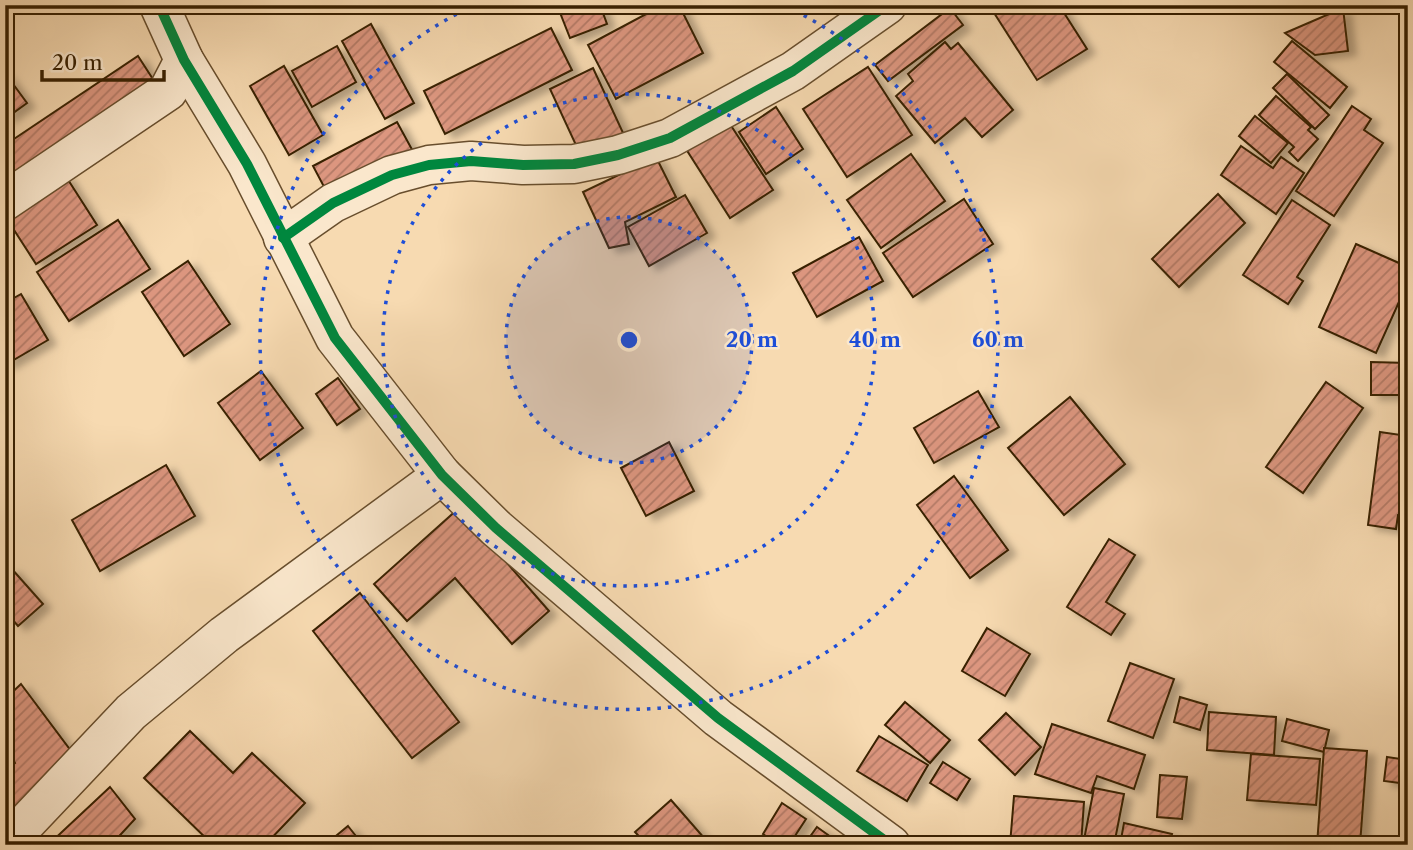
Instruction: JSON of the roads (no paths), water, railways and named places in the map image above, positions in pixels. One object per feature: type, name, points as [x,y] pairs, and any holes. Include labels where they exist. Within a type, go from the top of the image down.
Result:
[{"type":"street","points":[[159,5],[184,60],[247,164],[335,338],[442,475],[496,528],[718,718],[891,845]]},
{"type":"street","points":[[283,238],[333,203],[392,175],[429,165],[471,161],[523,165],[573,164],[618,155],[670,138],[793,71],[887,5]]},
{"type":"street","points":[[5,201],[168,90],[184,60]]},
{"type":"street","points":[[5,845],[131,712],[223,635],[442,475]]}]
